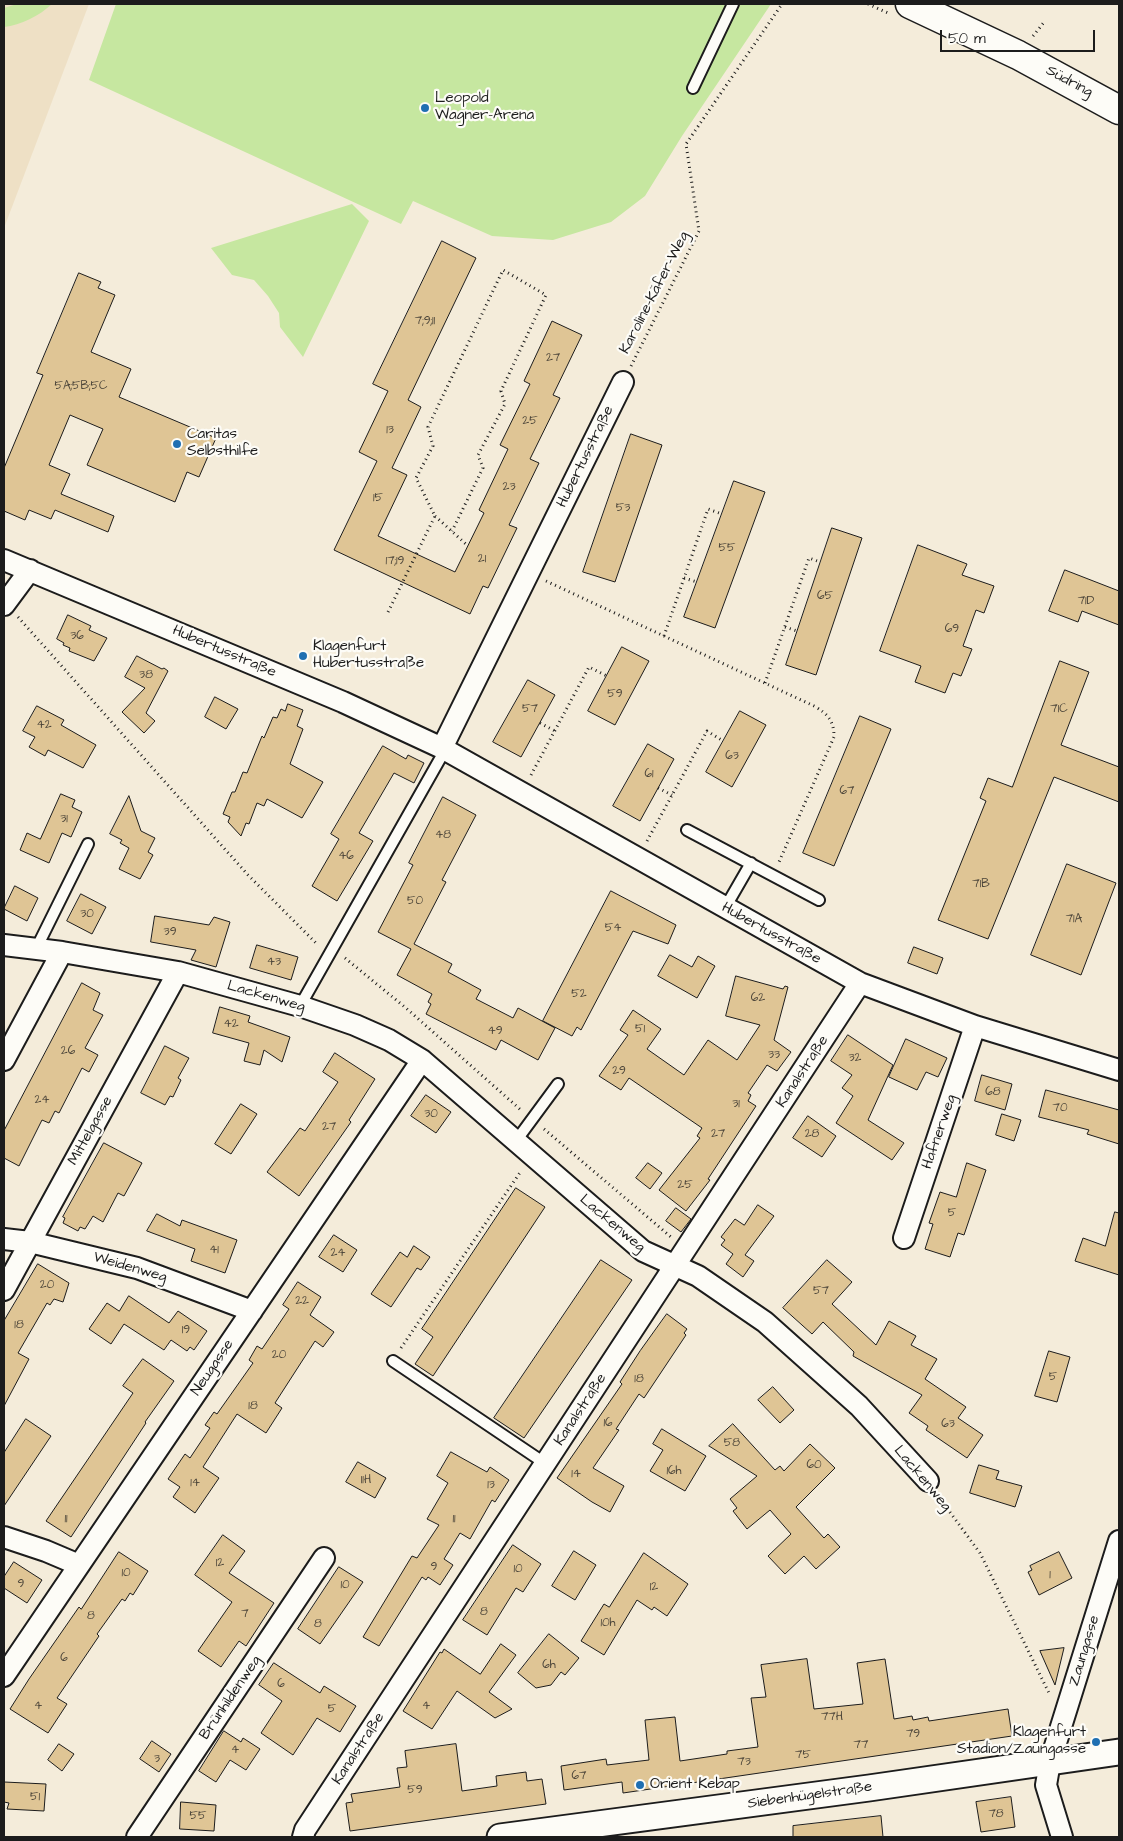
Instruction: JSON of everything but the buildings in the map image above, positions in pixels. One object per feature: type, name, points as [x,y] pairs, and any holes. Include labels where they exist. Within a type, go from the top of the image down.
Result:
[{"type":"main road","name":"Südring","points":[[910,4],[1018,55],[1119,110]]},
{"type":"street","name":"Hubertusstraße","points":[[443,749],[623,382]]},
{"type":"street","name":"Hubertusstraße","points":[[4,560],[343,702],[443,749],[860,984],[976,1026],[1119,1070]]},
{"type":"street","points":[[5,604],[30,570]]},
{"type":"street","name":"Lackenweg","points":[[4,945],[62,952],[178,972],[300,1006],[354,1024],[389,1040],[422,1060],[643,1251],[698,1276],[765,1322],[859,1406],[928,1481]]},
{"type":"street","points":[[4,1060],[62,952]]},
{"type":"street","name":"Mittelgasse","points":[[4,1290],[178,972]]},
{"type":"street","name":"Kanalstraße","points":[[303,1837],[305,1830],[860,984]]},
{"type":"street","name":"Hafnerweg","points":[[904,1238],[976,1026]]},
{"type":"street","name":"Neugasse","points":[[4,1676],[422,1060]]},
{"type":"street","name":"Weidenweg","points":[[4,1238],[30,1242],[137,1268],[252,1311]]},
{"type":"street","points":[[4,1538],[46,1551],[78,1565]]},
{"type":"street","name":"Zaungasse","points":[[1062,1837],[1046,1784],[1050,1762],[1119,1541]]},
{"type":"street","name":"Brünhildenweg","points":[[137,1837],[324,1558]]},
{"type":"street","name":"Siebenhügelstraße","points":[[500,1837],[1119,1752]]},
{"type":"lane","points":[[693,88],[733,4]]},
{"type":"lane","name":"Hubertusstraße","points":[[300,1006],[443,749]]},
{"type":"lane","points":[[687,830],[818,900]]},
{"type":"lane","points":[[36,949],[88,844]]},
{"type":"lane","points":[[725,908],[751,864]]},
{"type":"lane","points":[[516,1142],[558,1084]]},
{"type":"lane","points":[[393,1361],[546,1464]]},
{"type":"path","name":"Karoline-Käfer-Weg","points":[[623,382],[699,231],[686,144],[782,4]]},
{"type":"path","points":[[452,531],[483,468],[478,455],[505,404],[501,391],[546,296],[503,270],[428,427],[433,446],[416,478],[435,516],[468,546]]},
{"type":"path","points":[[664,636],[708,509],[722,514]]},
{"type":"path","points":[[388,612],[435,516]]},
{"type":"path","points":[[766,683],[809,558],[820,562]]},
{"type":"path","points":[[529,573],[766,683],[828,714],[834,726],[834,738],[773,875]]},
{"type":"path","points":[[684,578],[697,582]]},
{"type":"path","points":[[5,604],[248,875],[330,952],[406,1008],[532,1120],[686,1250]]},
{"type":"path","points":[[785,627],[797,631]]},
{"type":"path","points":[[521,793],[589,667],[607,676]]},
{"type":"path","points":[[540,723],[555,731]]},
{"type":"path","points":[[638,859],[707,731],[724,741]]},
{"type":"path","points":[[658,788],[672,795]]},
{"type":"path","points":[[393,1361],[532,1155]]},
{"type":"path","name":"Lackenweg","points":[[928,1481],[980,1553],[1063,1722]]},
{"type":"shaded area","points":[[4,4],[89,4],[4,228]]},
{"type":"green space","points":[[17,4],[52,4],[29,19],[4,27],[4,8]]},
{"type":"green space","name":"Leopold Wagner-Arena","points":[[116,4],[771,4],[682,136],[645,196],[611,222],[553,240],[492,236],[413,201],[401,224],[89,80]]},
{"type":"green space","points":[[352,204],[369,221],[303,357],[280,327],[279,313],[268,296],[254,280],[232,275],[211,248]]},
{"type":"place","name":"Leopold Wagner-Arena","points":[[425,108]]},
{"type":"place","name":"Caritas Selbsthilfe","points":[[177,444]]},
{"type":"place","name":"Klagenfurt Hubertusstraße","points":[[303,656]]},
{"type":"place","name":"Klagenfurt Stadion/Zaungasse","points":[[1096,1742]]},
{"type":"place","name":"Orient Kebap","points":[[640,1785]]}]
